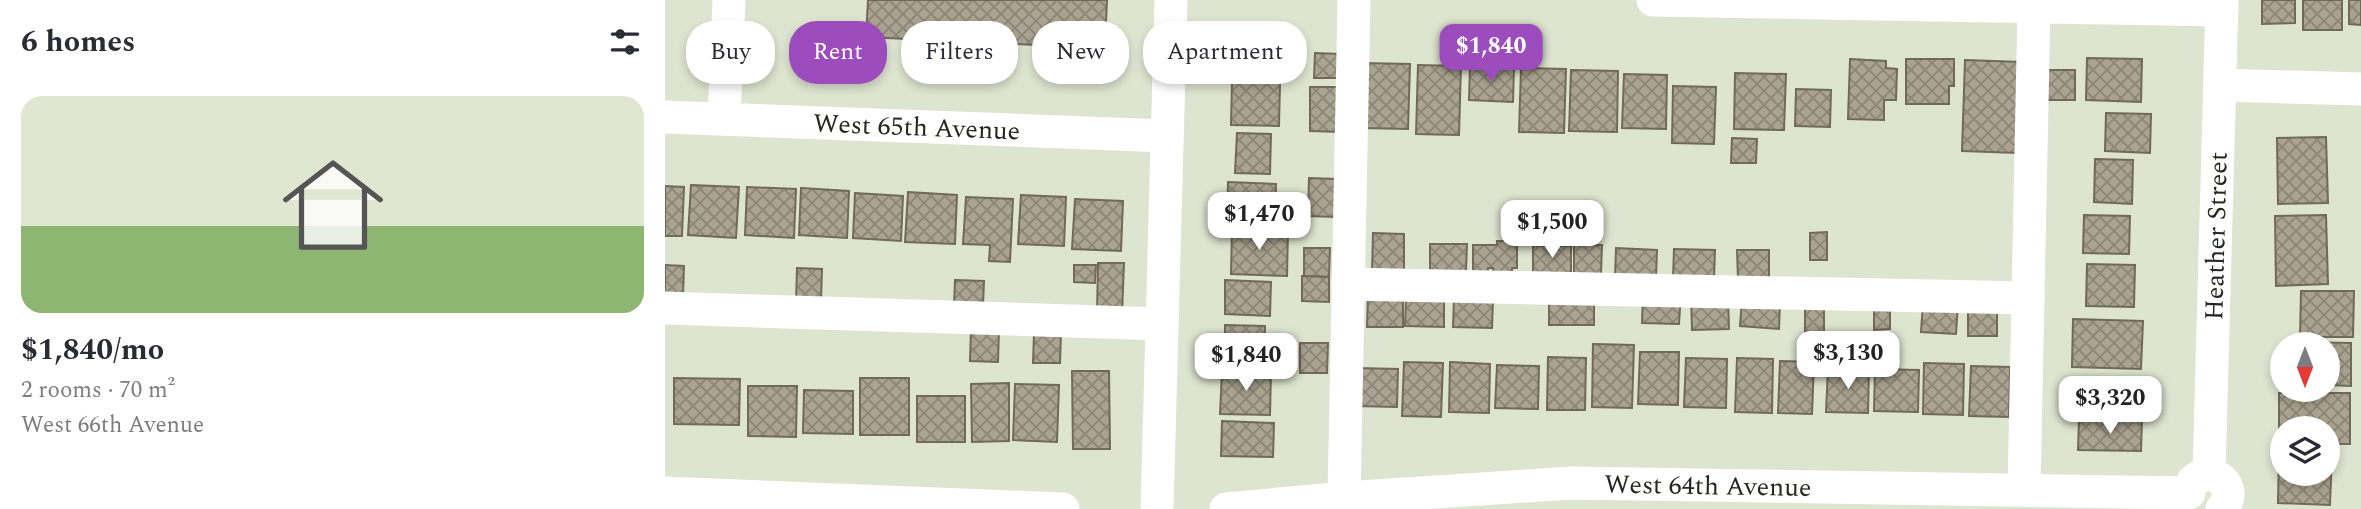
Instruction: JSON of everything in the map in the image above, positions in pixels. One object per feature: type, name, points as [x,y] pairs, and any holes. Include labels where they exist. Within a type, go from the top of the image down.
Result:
[{"type":"street","points":[[724,119],[729,0]]},
{"type":"street","points":[[1157,509],[1171,0]]},
{"type":"street","points":[[1343,498],[1354,0]]},
{"type":"street","points":[[1653,0],[2033,7],[2222,5]]},
{"type":"street","name":"Heather Street","points":[[2198,492],[2222,5]]},
{"type":"street","points":[[2024,489],[2033,7]]},
{"type":"street","points":[[2220,85],[2361,89]]},
{"type":"street","name":"West 65th Avenue","points":[[665,117],[1167,136]]},
{"type":"street","points":[[1348,284],[2028,298]]},
{"type":"street","points":[[665,308],[1162,324]]},
{"type":"street","points":[[2198,492],[2222,479],[2229,491],[2222,509]]},
{"type":"street","name":"West 64th Avenue","points":[[1227,509],[1343,498],[1572,483],[2198,492]]},
{"type":"street","points":[[665,493],[1063,509]]},
{"type":"building","points":[[868,0],[1107,0],[1106,21],[1032,21],[1032,45],[1018,44],[1018,21],[901,21],[901,39],[887,38],[887,21],[867,21]]},
{"type":"building","points":[[2262,0],[2295,0],[2295,23],[2262,24]]},
{"type":"building","points":[[2303,0],[2342,0],[2342,30],[2303,30]]},
{"type":"building","points":[[2349,0],[2361,0],[2361,25],[2349,24]]},
{"type":"building","points":[[1315,53],[1340,54],[1339,78],[1314,78]]},
{"type":"building","points":[[2087,58],[2142,59],[2141,102],[2086,100]]},
{"type":"building","points":[[1850,59],[1886,61],[1886,68],[1897,69],[1896,100],[1884,100],[1884,120],[1848,119]]},
{"type":"building","points":[[1906,59],[1954,59],[1954,86],[1949,86],[1949,104],[1906,104]]},
{"type":"building","points":[[1965,60],[2021,62],[2018,153],[1962,151]]},
{"type":"building","points":[[1363,63],[1410,64],[1408,129],[1361,128]]},
{"type":"building","points":[[1418,65],[1461,66],[1459,135],[1416,134]]},
{"type":"building","points":[[1470,66],[1514,68],[1513,102],[1469,100]]},
{"type":"building","points":[[1521,68],[1566,69],[1564,133],[1519,132]]},
{"type":"building","points":[[1571,70],[1618,71],[1617,132],[1569,131]]},
{"type":"building","points":[[2045,70],[2075,70],[2075,100],[2045,100]]},
{"type":"building","points":[[1735,73],[1786,74],[1784,130],[1734,129]]},
{"type":"building","points":[[1624,74],[1667,75],[1666,129],[1622,128]]},
{"type":"building","points":[[1232,84],[1280,84],[1279,126],[1231,125]]},
{"type":"building","points":[[1673,86],[1716,87],[1714,144],[1672,143]]},
{"type":"building","points":[[1310,87],[1339,87],[1339,132],[1310,131]]},
{"type":"building","points":[[1796,89],[1831,90],[1830,127],[1795,126]]},
{"type":"building","points":[[2106,113],[2151,114],[2150,153],[2105,151]]},
{"type":"building","points":[[1237,133],[1271,134],[1270,174],[1235,173]]},
{"type":"building","points":[[2326,137],[2328,203],[2278,204],[2277,138]]},
{"type":"building","points":[[1732,138],[1757,139],[1756,163],[1731,163]]},
{"type":"building","points":[[2095,159],[2133,160],[2132,204],[2094,202]]},
{"type":"building","points":[[1309,178],[1336,179],[1335,217],[1308,216]]},
{"type":"building","points":[[1228,182],[1276,184],[1275,223],[1227,222]]},
{"type":"building","points":[[691,185],[739,187],[736,238],[688,235]]},
{"type":"building","points":[[665,186],[684,187],[682,236],[665,236]]},
{"type":"building","points":[[747,187],[796,189],[794,238],[745,235]]},
{"type":"building","points":[[801,188],[849,191],[847,238],[799,235]]},
{"type":"building","points":[[908,192],[957,195],[955,244],[905,242]]},
{"type":"building","points":[[855,193],[903,196],[901,241],[853,238]]},
{"type":"building","points":[[1021,195],[1066,197],[1064,246],[1018,244]]},
{"type":"building","points":[[966,197],[1013,199],[1010,262],[989,261],[990,245],[963,244]]},
{"type":"building","points":[[1075,199],[1123,201],[1121,251],[1072,249]]},
{"type":"building","points":[[2084,215],[2130,216],[2129,254],[2083,253]]},
{"type":"building","points":[[2326,215],[2328,284],[2276,286],[2275,216]]},
{"type":"building","points":[[1232,228],[1288,230],[1287,276],[1231,274]]},
{"type":"building","points":[[1827,232],[1827,260],[1810,260],[1810,233]]},
{"type":"building","points":[[1373,233],[1404,234],[1404,272],[1372,271]]},
{"type":"building","points":[[1497,241],[1517,241],[1517,268],[1512,268],[1512,272],[1493,272],[1493,268],[1488,268],[1488,272],[1473,271],[1473,245],[1497,245]]},
{"type":"building","points":[[1430,244],[1467,244],[1466,272],[1430,272]]},
{"type":"building","points":[[1574,245],[1602,245],[1601,274],[1574,274]]},
{"type":"building","points":[[1533,246],[1571,246],[1571,274],[1533,274]]},
{"type":"building","points":[[1304,248],[1330,248],[1329,277],[1304,276]]},
{"type":"building","points":[[1616,248],[1657,250],[1656,278],[1615,277]]},
{"type":"building","points":[[1674,249],[1715,250],[1714,279],[1673,278]]},
{"type":"building","points":[[1737,250],[1769,250],[1769,279],[1738,279]]},
{"type":"building","points":[[1098,263],[1124,263],[1122,314],[1097,313]]},
{"type":"building","points":[[2087,264],[2135,265],[2134,307],[2086,306]]},
{"type":"building","points":[[665,265],[684,266],[683,296],[665,296]]},
{"type":"building","points":[[1074,265],[1096,265],[1095,283],[1074,282]]},
{"type":"building","points":[[797,268],[822,269],[821,301],[796,301]]},
{"type":"building","points":[[1302,276],[1329,277],[1329,302],[1302,301]]},
{"type":"building","points":[[955,280],[984,281],[983,306],[954,305]]},
{"type":"building","points":[[1225,280],[1271,282],[1270,316],[1225,314]]},
{"type":"building","points":[[1643,291],[1681,293],[1679,324],[1642,323]]},
{"type":"building","points":[[2301,291],[2354,291],[2353,337],[2340,337],[2340,332],[2300,332]]},
{"type":"building","points":[[1368,296],[1403,296],[1403,327],[1367,327]]},
{"type":"building","points":[[1691,297],[1728,297],[1729,329],[1692,330]]},
{"type":"building","points":[[1406,298],[1444,299],[1444,327],[1405,326]]},
{"type":"building","points":[[1454,298],[1493,299],[1492,328],[1453,327]]},
{"type":"building","points":[[1549,299],[1594,299],[1594,325],[1549,325]]},
{"type":"building","points":[[1742,299],[1780,301],[1779,329],[1740,326]]},
{"type":"building","points":[[1923,302],[1958,304],[1956,334],[1921,332]]},
{"type":"building","points":[[1968,303],[1997,303],[1997,336],[1968,336]]},
{"type":"building","points":[[1874,305],[1890,305],[1890,329],[1874,330]]},
{"type":"building","points":[[1805,306],[1824,306],[1824,332],[1805,332]]},
{"type":"building","points":[[2073,319],[2143,321],[2141,369],[2072,367]]},
{"type":"building","points":[[1225,325],[1265,326],[1264,362],[1225,362]]},
{"type":"building","points":[[971,329],[999,330],[998,362],[970,361]]},
{"type":"building","points":[[1034,333],[1061,333],[1060,363],[1033,363]]},
{"type":"building","points":[[1300,343],[1328,343],[1327,373],[1300,373]]},
{"type":"building","points":[[2340,343],[2351,343],[2351,386],[2340,386]]},
{"type":"building","points":[[1593,344],[1634,345],[1632,408],[1592,407]]},
{"type":"building","points":[[1640,352],[1679,352],[1678,405],[1638,404]]},
{"type":"building","points":[[1548,357],[1586,358],[1585,410],[1547,410]]},
{"type":"building","points":[[1686,358],[1727,359],[1726,408],[1684,407]]},
{"type":"building","points":[[1737,358],[1773,359],[1772,413],[1735,412]]},
{"type":"building","points":[[1780,361],[1814,362],[1812,414],[1778,413]]},
{"type":"building","points":[[1404,362],[1443,363],[1441,417],[1402,416]]},
{"type":"building","points":[[1450,362],[1490,364],[1489,413],[1449,412]]},
{"type":"building","points":[[1924,363],[1964,364],[1963,415],[1923,414]]},
{"type":"building","points":[[1497,365],[1539,366],[1538,409],[1495,408]]},
{"type":"building","points":[[1971,366],[2010,367],[2009,417],[1969,416]]},
{"type":"building","points":[[1357,368],[1398,369],[1397,407],[1356,406]]},
{"type":"building","points":[[1828,368],[1869,369],[1868,413],[1826,412]]},
{"type":"building","points":[[1875,369],[1919,370],[1918,412],[1874,411]]},
{"type":"building","points":[[1072,371],[1109,371],[1110,449],[1073,449]]},
{"type":"building","points":[[1222,371],[1271,372],[1270,415],[1220,414]]},
{"type":"building","points":[[2086,377],[2140,378],[2139,415],[2085,413]]},
{"type":"building","points":[[674,378],[740,379],[739,425],[674,424]]},
{"type":"building","points":[[860,378],[909,378],[909,435],[860,435]]},
{"type":"building","points":[[1009,383],[1009,441],[972,442],[971,384]]},
{"type":"building","points":[[1015,384],[1059,385],[1057,442],[1013,440]]},
{"type":"building","points":[[748,386],[797,386],[796,437],[748,436]]},
{"type":"building","points":[[804,390],[853,391],[853,434],[803,433]]},
{"type":"building","points":[[2340,393],[2350,393],[2350,444],[2340,444],[2340,416],[2279,416],[2279,402],[2340,402]]},
{"type":"building","points":[[917,396],[965,396],[965,442],[917,442]]},
{"type":"building","points":[[2079,420],[2142,421],[2141,451],[2078,450]]},
{"type":"building","points":[[1222,421],[1274,423],[1273,457],[1221,456]]},
{"type":"building","points":[[2278,486],[2331,486],[2330,505],[2278,503]]}]
